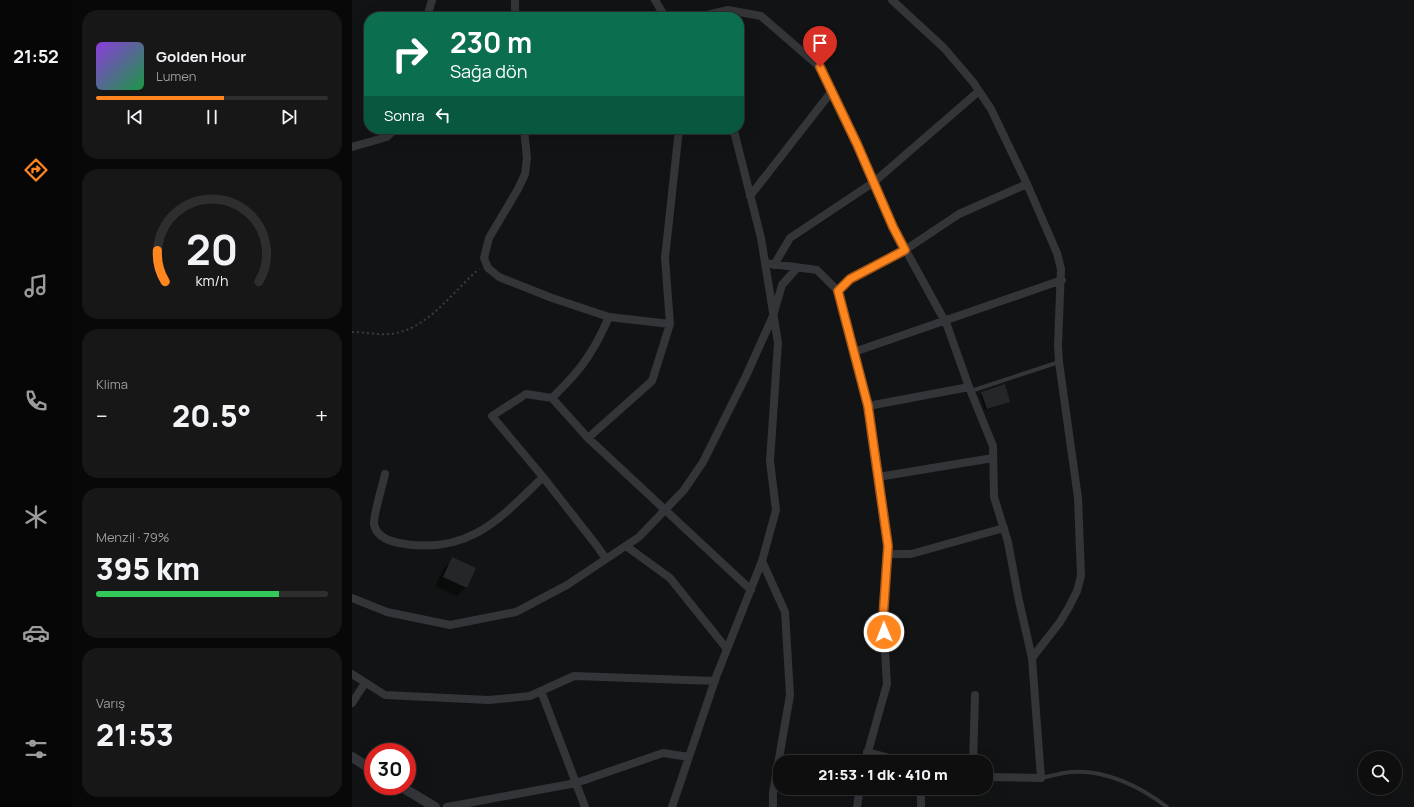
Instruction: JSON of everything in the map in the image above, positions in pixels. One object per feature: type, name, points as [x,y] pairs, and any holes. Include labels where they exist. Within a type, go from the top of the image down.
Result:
[{"type":"street","points":[[428,12],[432,0]]},
{"type":"street","points":[[515,0],[516,12]]},
{"type":"street","points":[[655,0],[662,12]]},
{"type":"street","points":[[892,0],[944,48],[973,82],[991,109],[1027,184],[1057,253],[1061,268],[1062,280],[1058,345],[1059,362],[1078,498],[1081,576],[1077,591],[1069,607],[1060,622],[1032,658]]},
{"type":"street","points":[[720,12],[728,10],[739,12]]},
{"type":"street","points":[[744,13],[760,16],[820,67],[857,144],[893,227],[944,320],[993,446],[994,497],[1008,542],[1032,658],[1041,778],[993,778]]},
{"type":"street","points":[[750,196],[832,91]]},
{"type":"street","points":[[774,265],[790,238],[874,182],[979,91]]},
{"type":"street","points":[[352,147],[387,137],[390,134]]},
{"type":"street","points":[[525,134],[528,158],[525,174],[518,189],[492,233],[484,258],[491,272],[499,277],[552,298],[609,317],[670,324]]},
{"type":"street","points":[[588,438],[652,381],[670,324],[665,258],[678,134]]},
{"type":"street","points":[[672,807],[715,681],[762,561],[776,510],[770,461],[778,343],[761,238],[734,134]]},
{"type":"street","points":[[838,291],[850,279],[905,250],[959,214],[1027,184]]},
{"type":"street","points":[[765,264],[817,270],[838,291],[868,406],[888,546],[883,619],[887,684],[866,755]]},
{"type":"street","points":[[352,598],[387,612],[450,625],[516,612],[567,585],[639,537],[684,490],[703,462],[774,316],[782,285],[797,268]]},
{"type":"street","points":[[854,352],[1062,280]]},
{"type":"street","points":[[552,398],[574,376],[587,358],[609,317]]},
{"type":"street","points":[[868,406],[970,389]]},
{"type":"street","points":[[606,559],[598,546],[543,477],[492,416],[526,394],[552,398],[588,438],[751,590]]},
{"type":"street","points":[[878,477],[993,458]]},
{"type":"street","points":[[386,474],[374,521],[376,530],[382,536],[395,542],[422,546],[448,543],[482,531],[510,509],[543,477]]},
{"type":"street","points":[[887,554],[911,554],[1004,528]]},
{"type":"street","points":[[626,546],[670,578],[728,649]]},
{"type":"street","points":[[762,561],[785,612],[790,695],[773,793],[773,807]]},
{"type":"street","points":[[352,674],[385,695],[489,700],[530,696],[574,676],[715,681]]},
{"type":"street","points":[[352,703],[365,683]]},
{"type":"street","points":[[541,691],[585,807]]},
{"type":"street","points":[[973,755],[975,694]]},
{"type":"street","points":[[867,752],[878,755]]},
{"type":"street","points":[[447,807],[576,783],[663,753],[689,757]]},
{"type":"street","points":[[352,757],[364,764]]},
{"type":"street","points":[[415,795],[436,807]]},
{"type":"street","points":[[857,807],[859,795]]},
{"type":"street","points":[[920,807],[921,795]]},
{"type":"lane","points":[[970,389],[1059,362]]},
{"type":"lane","points":[[1041,778],[1072,772],[1107,776],[1137,788],[1167,807]]},
{"type":"path","points":[[352,332],[390,334],[398,333],[413,327],[427,318],[486,263]]},
{"type":"building","points":[[1005,384],[1010,402],[987,409],[981,392]]},
{"type":"building","points":[[452,557],[476,568],[467,588],[443,577]]},
{"type":"route","points":[[820,67],[905,250],[850,279],[838,291],[868,406],[888,546],[883,619],[884,632]]}]
